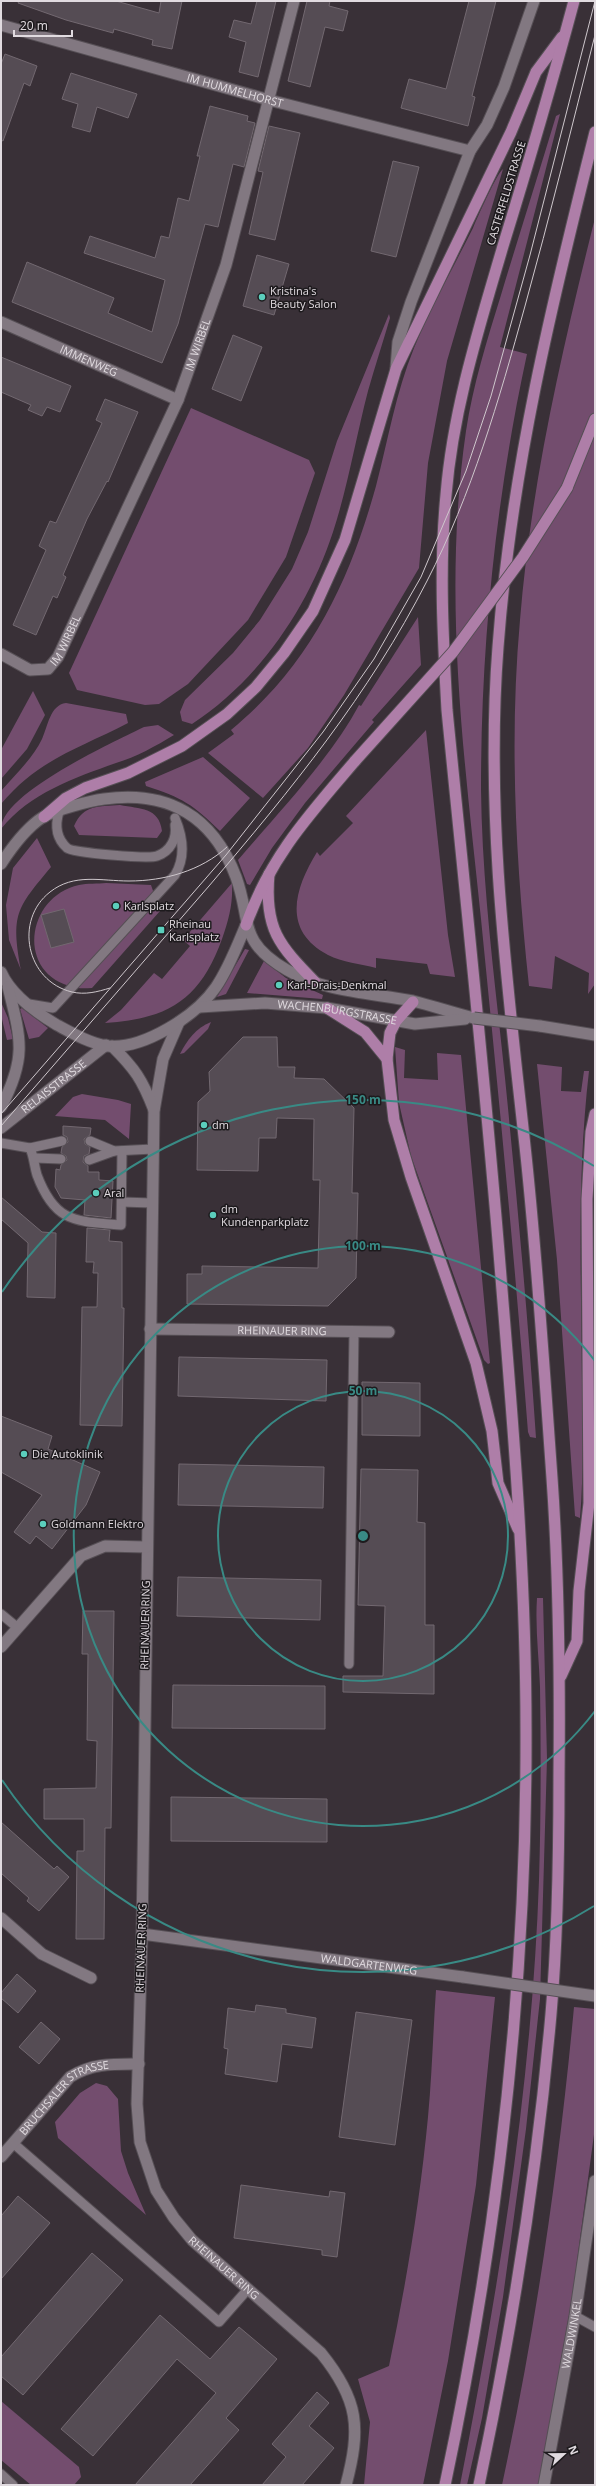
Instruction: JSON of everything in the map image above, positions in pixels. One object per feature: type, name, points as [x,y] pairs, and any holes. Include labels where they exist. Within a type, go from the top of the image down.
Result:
[{"type":"highway","name":"CASTERFELDSTRASSE","points":[[445,2485],[482,2292],[508,2097],[517,2004],[524,1855],[526,1727],[521,1537],[500,1259],[447,710],[442,628],[446,494],[462,392],[474,345],[551,88],[574,1]]},
{"type":"highway","points":[[44,817],[66,798],[85,788],[128,773],[199,736],[227,714],[256,687],[284,653],[313,611],[345,540],[396,368],[511,132],[536,72],[565,34]]},
{"type":"highway","points":[[479,2485],[513,2308],[541,2117],[552,1999],[559,1836],[560,1680],[553,1491],[537,1274],[495,824],[494,740],[497,648],[510,528],[532,398],[595,132]]},
{"type":"highway","points":[[246,925],[258,892],[269,872],[303,822],[355,761],[453,652],[493,600],[566,488],[595,419]]},
{"type":"highway","points":[[269,872],[268,899],[273,929],[280,944],[315,982]]},
{"type":"highway","points":[[413,1002],[396,1021],[390,1033],[387,1059],[394,1120],[411,1177],[476,1363],[492,1431],[498,1483],[521,1537]]},
{"type":"highway","points":[[328,1008],[365,1032],[387,1059]]},
{"type":"highway","points":[[560,1680],[577,1641],[579,1591],[589,1503],[587,1199],[591,1132],[595,1114]]},
{"type":"street","name":"IM WIRBEL","points":[[1,654],[30,670],[48,669],[58,657],[178,400],[226,265],[294,1]]},
{"type":"street","points":[[396,368],[398,342],[411,302],[470,151],[487,124],[504,87],[534,1]]},
{"type":"street","name":"IM HUMMELHORST","points":[[1,24],[269,100],[470,151]]},
{"type":"street","name":"IMMENWEG","points":[[1,322],[178,400]]},
{"type":"street","points":[[1,864],[16,842],[44,817],[91,801],[115,797],[134,796],[170,804],[183,809],[202,822],[224,850],[236,878],[246,925],[228,966],[215,988],[200,1007],[179,1022],[146,1037],[109,1046],[71,1033],[29,1004],[8,987],[1,972]]},
{"type":"street","name":"WACHENBURGSTRASSE","points":[[246,925],[251,939],[259,948],[287,970],[315,982],[364,994],[413,1002],[474,1018],[595,1035]]},
{"type":"street","name":"RELAISSTRASSE","points":[[1,1107],[18,1066],[20,1051],[20,1034],[8,987]]},
{"type":"street","name":"WACHENBURGSTRASSE","points":[[200,1007],[229,1003],[265,1003],[328,1008],[415,1024],[474,1018]]},
{"type":"street","name":"RHEINAUER RING","points":[[179,1022],[163,1059],[154,1111],[146,1547],[142,1934],[137,2104],[140,2142],[156,2190],[174,2218],[192,2240],[321,2354],[339,2375],[349,2397],[355,2420],[356,2442],[346,2485]]},
{"type":"street","name":"RELAISSTRASSE","points":[[1,1128],[109,1046]]},
{"type":"street","name":"RHEINAUER RING","points":[[109,1046],[135,1068],[141,1078],[154,1111]]},
{"type":"street","name":"RHEINAUER RING","points":[[150,1329],[389,1332]]},
{"type":"street","points":[[1,1648],[81,1556],[105,1546],[146,1547]]},
{"type":"street","points":[[1,1918],[42,1954],[91,1978]]},
{"type":"street","name":"WALDGARTENWEG","points":[[142,1934],[595,1996]]},
{"type":"street","name":"BRUCHSALER STRASSE","points":[[1,2157],[70,2077],[84,2068],[110,2063],[139,2064]]},
{"type":"street","name":"WALDWINKEL","points":[[544,2485],[575,2316],[595,2181]]},
{"type":"lane","points":[[59,812],[56,824],[59,838],[68,849],[88,853],[156,857],[167,851],[174,842],[176,830],[170,804]]},
{"type":"lane","points":[[29,1004],[53,1008],[176,875],[181,865],[182,847],[180,831],[174,818]]},
{"type":"lane","points":[[1,1143],[30,1148],[62,1141]]},
{"type":"lane","points":[[90,1142],[118,1151]]},
{"type":"lane","points":[[30,1148],[34,1158],[36,1172],[45,1193],[54,1208],[75,1221],[121,1225],[122,1202],[118,1151]]},
{"type":"lane","points":[[89,1160],[118,1151],[153,1149]]},
{"type":"lane","points":[[34,1158],[61,1159]]},
{"type":"lane","points":[[122,1202],[152,1203]]},
{"type":"lane","points":[[349,1664],[354,1332]]},
{"type":"lane","points":[[1,1614],[18,1628]]},
{"type":"lane","points":[[13,2143],[219,2322],[248,2289]]},
{"type":"lane","points":[[575,2316],[595,2327]]},
{"type":"lane","points":[[1,2474],[13,2485]]},
{"type":"shaded area","points":[[560,114],[500,347],[527,354],[507,462],[492,570],[484,680],[481,789],[486,897],[518,1213],[536,1438],[530,1437],[528,1432],[506,1176],[462,736],[456,615],[456,554],[459,493],[466,431],[476,380],[556,116]]},
{"type":"shaded area","points":[[503,169],[447,361],[428,463],[419,568],[344,695],[308,748],[263,798],[208,753],[234,734],[231,730],[259,705],[283,678],[304,650],[323,620],[339,589],[365,522],[376,486],[397,399],[414,348],[492,187]]},
{"type":"shaded area","points":[[595,218],[595,984],[588,994],[589,973],[555,956],[552,989],[529,986],[524,940],[518,849],[515,712],[520,620],[525,569],[540,468],[549,418],[571,317]]},
{"type":"shaded area","points":[[389,314],[390,318],[368,391],[348,479],[338,515],[323,560],[310,588],[295,615],[278,640],[239,686],[192,724],[182,721],[180,712],[185,700],[233,653],[260,620],[292,569],[308,532],[337,441]]},
{"type":"shaded area","points":[[191,408],[309,460],[315,473],[286,557],[248,620],[188,684],[159,704],[145,705],[77,690],[69,673]]},
{"type":"shaded area","points":[[418,617],[421,665],[372,720],[374,722],[305,803],[272,848],[250,885],[247,884],[238,860],[303,785],[334,745]]},
{"type":"shaded area","points":[[33,691],[45,715],[27,749],[1,779],[1,750]]},
{"type":"shaded area","points":[[66,703],[126,714],[128,723],[60,756],[45,765],[15,789],[1,804],[1,791],[34,753],[42,739],[53,712],[56,708]]},
{"type":"shaded area","points":[[158,725],[174,735],[123,761],[69,781],[39,796],[13,816],[1,829],[6,815],[19,800],[38,785],[61,770],[109,744],[144,727]]},
{"type":"shaded area","points":[[426,730],[448,935],[455,977],[430,974],[427,964],[376,958],[376,968],[333,957],[313,945],[303,933],[298,921],[298,894],[309,866],[317,852],[320,856],[353,823],[346,816]]},
{"type":"shaded area","points":[[203,757],[250,798],[220,831],[194,808],[178,798],[146,786],[145,782]]},
{"type":"shaded area","points":[[120,805],[147,810],[153,813],[160,823],[162,831],[157,838],[79,835],[74,826],[82,814],[87,810],[98,807]]},
{"type":"shaded area","points":[[37,838],[51,867],[23,903],[19,913],[17,936],[21,970],[9,940],[6,905],[13,868]]},
{"type":"shaded area","points":[[106,883],[151,885],[160,911],[92,988],[76,988],[55,980],[43,968],[36,953],[34,936],[38,919],[47,904],[61,892],[79,885]]},
{"type":"shaded area","points":[[232,883],[230,911],[222,939],[213,960],[203,977],[192,991],[179,1002],[164,1011],[147,1017],[105,1023],[121,1010],[154,973],[162,979],[190,946],[183,940]]},
{"type":"shaded area","points":[[245,949],[249,950],[226,994],[217,997]]},
{"type":"shaded area","points":[[264,961],[286,978],[323,995],[322,999],[247,993]]},
{"type":"shaded area","points":[[1,1002],[8,1018],[13,1039],[7,1040],[1,1015]]},
{"type":"shaded area","points":[[22,1008],[48,1028],[39,1037],[29,1039],[20,1009]]},
{"type":"shaded area","points":[[211,1022],[208,1029],[184,1053],[180,1054],[192,1035]]},
{"type":"shaded area","points":[[395,1047],[405,1050],[404,1078],[438,1080],[437,1053],[461,1055],[490,1363],[488,1364],[484,1360],[411,1156],[399,1103]]},
{"type":"shaded area","points":[[537,1064],[562,1067],[561,1091],[581,1092],[584,1071],[589,1071],[585,1110],[581,1187],[582,1483],[580,1518],[575,1516],[557,1260]]},
{"type":"shaded area","points":[[82,1094],[118,1100],[131,1104],[129,1139],[105,1120],[55,1116],[73,1097]]},
{"type":"shaded area","points":[[537,1598],[543,1598],[547,1759],[540,1999],[526,2129],[503,2297],[482,2418],[467,2485],[460,2485],[488,2335],[512,2184],[529,2033],[535,1956],[540,1832],[541,1760]]},
{"type":"shaded area","points":[[436,1990],[495,1997],[476,2185],[448,2361],[423,2485],[364,2485],[370,2422],[358,2379],[389,2366],[407,2273],[425,2148],[431,2085]]},
{"type":"shaded area","points":[[574,2007],[595,2009],[595,2127],[572,2298],[539,2485],[502,2485],[536,2307],[554,2187]]},
{"type":"shaded area","points":[[96,2083],[107,2086],[118,2099],[121,2151],[128,2173],[146,2215],[58,2138],[55,2122],[80,2093]]},
{"type":"shaded area","points":[[1,2401],[79,2467],[81,2477],[74,2485],[31,2485],[1,2460]]},
{"type":"building","points":[[19,1],[116,1],[159,13],[161,1],[182,1],[172,49],[152,45],[153,40],[114,29],[113,33],[66,20],[18,3]]},
{"type":"building","points":[[257,1],[276,1],[258,77],[239,72],[246,42],[229,37],[234,20],[251,24]]},
{"type":"building","points":[[307,1],[330,1],[329,6],[348,11],[343,31],[325,27],[310,87],[288,81]]},
{"type":"building","points":[[469,1],[496,1],[472,96],[475,97],[468,126],[401,108],[409,79],[446,89]]},
{"type":"building","points":[[5,54],[37,66],[30,86],[24,83],[3,141],[1,140],[1,64]]},
{"type":"building","points":[[71,73],[137,94],[128,118],[97,107],[90,132],[72,127],[78,104],[62,99]]},
{"type":"building","points":[[210,106],[248,116],[247,121],[255,123],[244,167],[233,164],[218,227],[205,224],[178,324],[162,363],[12,302],[27,262],[114,298],[108,313],[152,332],[165,280],[84,253],[90,236],[155,258],[161,236],[169,238],[178,198],[189,201],[200,156],[197,156]]},
{"type":"building","points":[[269,126],[300,133],[275,240],[249,234],[263,172],[258,171]]},
{"type":"building","points":[[393,161],[419,167],[396,257],[371,251]]},
{"type":"building","points":[[257,255],[289,264],[274,315],[243,306]]},
{"type":"building","points":[[233,335],[262,347],[241,401],[212,389]]},
{"type":"building","points":[[1,357],[71,386],[60,412],[47,407],[42,416],[28,410],[31,405],[1,392]]},
{"type":"building","points":[[105,399],[138,412],[108,482],[107,481],[87,519],[63,575],[66,577],[57,598],[53,596],[36,635],[13,625],[46,550],[39,546],[50,521],[56,523],[102,423],[96,420]]},
{"type":"building","points":[[64,909],[74,942],[51,948],[41,915]]},
{"type":"building","points":[[243,1037],[277,1037],[278,1067],[295,1067],[294,1078],[324,1079],[354,1108],[352,1193],[358,1193],[356,1278],[328,1306],[187,1304],[187,1274],[202,1274],[202,1266],[318,1268],[320,1180],[313,1180],[314,1119],[277,1118],[276,1138],[259,1138],[258,1171],[197,1170],[198,1102],[210,1091],[209,1072]]},
{"type":"building","points":[[63,1126],[91,1128],[90,1135],[84,1139],[85,1144],[90,1147],[89,1154],[84,1156],[83,1162],[88,1166],[88,1172],[99,1172],[99,1180],[113,1181],[111,1218],[84,1215],[85,1200],[61,1198],[55,1187],[56,1169],[60,1170],[61,1165],[67,1160],[66,1156],[61,1153],[62,1147],[68,1142],[67,1137],[63,1135]]},
{"type":"building","points":[[1,1197],[42,1232],[56,1233],[55,1298],[27,1297],[28,1243],[1,1219]]},
{"type":"building","points":[[87,1228],[110,1230],[109,1241],[122,1242],[122,1308],[124,1308],[122,1426],[80,1425],[82,1307],[97,1307],[98,1273],[93,1273],[94,1262],[86,1262]]},
{"type":"building","points":[[179,1357],[327,1360],[326,1401],[178,1396]]},
{"type":"building","points":[[362,1382],[420,1383],[420,1436],[362,1435]]},
{"type":"building","points":[[1,1416],[52,1436],[48,1449],[100,1472],[86,1505],[52,1549],[36,1536],[30,1544],[14,1532],[42,1495],[1,1472]]},
{"type":"building","points":[[179,1464],[324,1467],[323,1508],[178,1505]]},
{"type":"building","points":[[361,1469],[418,1470],[417,1522],[425,1523],[425,1625],[434,1625],[434,1694],[343,1692],[343,1676],[383,1676],[385,1606],[358,1605]]},
{"type":"building","points":[[178,1577],[321,1580],[320,1620],[177,1616]]},
{"type":"building","points":[[83,1611],[114,1611],[111,1828],[105,1828],[104,1939],[76,1939],[77,1851],[84,1851],[84,1819],[44,1819],[44,1789],[96,1788],[97,1741],[87,1740],[88,1654],[82,1654]]},
{"type":"building","points":[[173,1685],[325,1686],[325,1729],[172,1728]]},
{"type":"building","points":[[171,1797],[327,1799],[327,1842],[171,1841]]},
{"type":"building","points":[[1,1822],[54,1869],[57,1866],[69,1877],[39,1911],[27,1901],[29,1898],[1,1873]]},
{"type":"building","points":[[17,1974],[36,1991],[18,2013],[1,1998],[1,1993]]},
{"type":"building","points":[[256,2005],[286,2009],[286,2013],[316,2018],[312,2048],[282,2044],[277,2082],[225,2074],[228,2049],[224,2048],[228,2008],[255,2012]]},
{"type":"building","points":[[356,2012],[412,2020],[395,2145],[339,2137]]},
{"type":"building","points":[[41,2022],[60,2039],[39,2064],[19,2047]]},
{"type":"building","points":[[241,2185],[329,2197],[330,2191],[345,2193],[337,2257],[322,2255],[322,2250],[234,2238]]},
{"type":"building","points":[[18,2196],[50,2223],[1,2279],[1,2216]]},
{"type":"building","points":[[92,2253],[123,2280],[23,2395],[1,2376],[1,2357]]},
{"type":"building","points":[[160,2315],[210,2359],[239,2327],[277,2359],[226,2418],[239,2430],[190,2485],[135,2485],[216,2393],[177,2359],[93,2456],[61,2429]]},
{"type":"building","points":[[317,2392],[329,2403],[309,2426],[334,2448],[302,2485],[262,2485],[286,2457],[272,2444]]},
{"type":"tram line","points":[[1,1114],[226,855],[323,732],[374,659],[421,577],[466,471],[491,396],[530,255],[595,1]]},
{"type":"tram line","points":[[1,1126],[209,886],[299,777],[354,702],[405,622],[427,581],[458,515],[483,446],[534,272],[595,35]]},
{"type":"tram line","points":[[110,988],[91,993],[72,992],[56,986],[44,976],[35,963],[30,948],[29,933],[32,918],[39,904],[50,892],[69,882],[88,879],[142,881],[169,877],[206,862],[227,847]]},
{"type":"place","name":"Kristina's Beauty Salon","points":[[262,297]]},
{"type":"place","name":"Karlsplatz","points":[[116,906]]},
{"type":"place","name":"Rheinau Karlsplatz","points":[[161,930]]},
{"type":"place","name":"Karl-Drais-Denkmal","points":[[279,985]]},
{"type":"place","name":"dm","points":[[204,1125]]},
{"type":"place","name":"Aral","points":[[96,1193]]},
{"type":"place","name":"dm Kundenparkplatz","points":[[213,1215]]},
{"type":"place","name":"Die Autoklinik","points":[[24,1454]]},
{"type":"place","name":"Goldmann Elektro","points":[[43,1524]]}]
